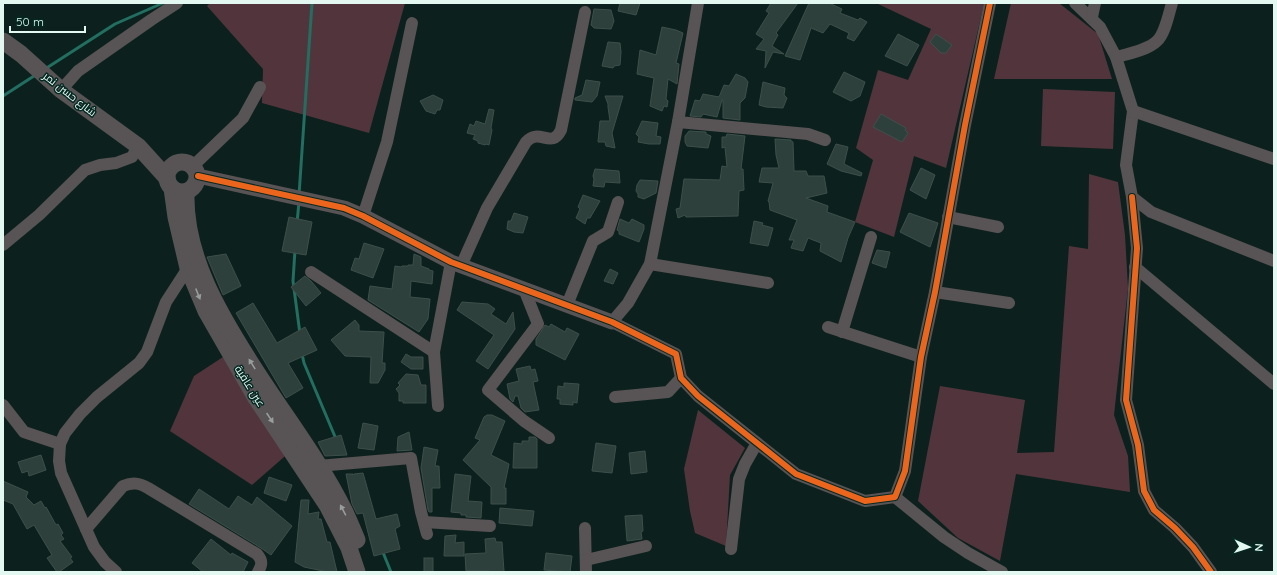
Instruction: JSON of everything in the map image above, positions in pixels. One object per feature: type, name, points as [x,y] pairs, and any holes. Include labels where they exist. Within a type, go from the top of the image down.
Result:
[{"type":"main road","name":"شارع حسن نمر","points":[[3,41],[21,54],[62,90],[138,146],[175,186]]},
{"type":"main road","name":"شارع حسن نمر","points":[[138,146],[189,168]]},
{"type":"main road","points":[[169,168],[189,168],[195,185],[175,186],[169,168]]},
{"type":"main road","name":"عين عافية","points":[[175,186],[176,217],[188,268],[206,311],[256,398],[327,505],[349,548],[357,572]]},
{"type":"main road","name":"عين عافية","points":[[175,186],[185,205],[190,237],[215,302],[231,332],[318,466],[345,512],[363,554],[368,572]]},
{"type":"street","points":[[62,90],[78,71],[177,3]]},
{"type":"street","points":[[612,322],[628,303],[650,264],[678,122],[698,3]]},
{"type":"street","points":[[895,497],[905,471],[921,357],[990,3]]},
{"type":"street","points":[[1075,3],[1092,17],[1100,27],[1116,57],[1133,111],[1126,165],[1132,197],[1137,248],[1126,400],[1138,446],[1144,491],[1154,510],[1175,528],[1193,547],[1211,572]]},
{"type":"street","points":[[1092,17],[1095,3]]},
{"type":"street","points":[[1116,57],[1141,50],[1158,41],[1163,31],[1172,3]]},
{"type":"street","points":[[438,406],[434,352],[456,264],[526,142],[531,137],[535,136],[554,139],[558,137],[561,130],[585,12]]},
{"type":"street","points":[[363,216],[387,142],[412,23]]},
{"type":"street","points":[[189,168],[243,118],[260,87]]},
{"type":"street","points":[[1133,111],[1274,159]]},
{"type":"street","points":[[678,122],[808,134],[825,140]]},
{"type":"street","points":[[3,245],[40,215],[85,170],[100,165],[116,163],[132,157],[138,146]]},
{"type":"street","points":[[189,168],[344,208],[363,216],[456,264],[612,322],[676,354],[682,378],[698,396],[796,474],[864,501],[895,497],[944,537],[974,557],[1002,572]]},
{"type":"street","points":[[1132,197],[1151,212],[1274,261]]},
{"type":"street","points":[[567,305],[593,241],[608,232],[618,202]]},
{"type":"street","points":[[948,218],[998,227]]},
{"type":"street","points":[[842,332],[871,237]]},
{"type":"street","points":[[650,264],[768,283]]},
{"type":"street","points":[[1135,267],[1274,384]]},
{"type":"street","points":[[116,572],[105,562],[94,547],[61,473],[59,461],[60,444],[65,433],[80,414],[97,397],[139,363],[147,352],[166,302],[188,268]]},
{"type":"street","points":[[311,272],[434,352]]},
{"type":"street","points":[[524,289],[538,324],[488,390],[524,421],[549,438]]},
{"type":"street","points":[[934,292],[1009,303]]},
{"type":"street","points":[[828,327],[921,357]]},
{"type":"street","points":[[615,397],[668,392],[682,378]]},
{"type":"street","points":[[3,405],[24,432],[60,444]]},
{"type":"street","points":[[731,549],[739,479],[745,464],[757,443]]},
{"type":"street","points":[[318,466],[411,458],[421,512],[427,534]]},
{"type":"street","points":[[86,529],[123,486],[130,483],[137,483],[148,488],[257,554],[261,558],[262,563],[258,572]]},
{"type":"street","points":[[424,522],[490,526]]},
{"type":"street","points":[[585,528],[586,572]]},
{"type":"street","points":[[586,560],[646,546]]},
{"type":"shaded area","points":[[210,3],[405,3],[369,133],[262,103],[263,69],[207,6]]},
{"type":"shaded area","points":[[876,3],[984,4],[946,168],[914,156],[894,237],[855,222],[873,160],[856,148],[878,70],[908,80],[931,29]]},
{"type":"shaded area","points":[[1011,3],[1059,3],[1098,34],[1112,79],[994,79]]},
{"type":"shaded area","points":[[1043,89],[1115,92],[1113,149],[1041,146]]},
{"type":"shaded area","points":[[1089,174],[1118,182],[1125,235],[1128,288],[1114,415],[1128,456],[1130,492],[1016,474],[1000,561],[958,538],[918,501],[940,386],[1025,400],[1017,453],[1054,452],[1069,246],[1088,249]]},
{"type":"shaded area","points":[[223,357],[292,450],[252,485],[170,431],[194,376]]},
{"type":"shaded area","points":[[698,410],[745,448],[730,475],[726,546],[695,533],[690,511],[684,469]]},
{"type":"building","points":[[620,3],[640,3],[636,15],[618,11]]},
{"type":"building","points":[[771,3],[798,3],[776,33],[778,35],[772,46],[784,54],[773,52],[765,68],[766,51],[756,49],[764,39],[756,34],[769,13],[766,11]]},
{"type":"building","points":[[809,3],[829,3],[842,9],[840,13],[858,20],[860,18],[867,22],[854,41],[847,38],[849,33],[830,24],[823,33],[811,28],[800,60],[785,56]]},
{"type":"building","points":[[594,9],[611,10],[614,21],[611,29],[594,28],[591,25]]},
{"type":"building","points":[[662,27],[683,33],[676,63],[679,64],[677,84],[668,79],[666,99],[668,101],[667,107],[664,106],[662,111],[650,106],[654,78],[637,74],[640,50],[656,55]]},
{"type":"building","points":[[898,34],[919,45],[907,66],[885,56]]},
{"type":"building","points":[[936,34],[952,45],[946,53],[941,53],[930,42]]},
{"type":"building","points":[[608,42],[620,43],[620,65],[614,66],[613,68],[602,66]]},
{"type":"building","points":[[844,72],[865,82],[860,96],[851,101],[833,92]]},
{"type":"building","points":[[736,74],[745,78],[748,82],[745,98],[740,103],[740,120],[723,118],[723,100],[717,117],[703,114],[701,117],[690,116],[695,100],[700,101],[703,94],[719,97],[724,85],[729,86]]},
{"type":"building","points":[[586,80],[600,82],[597,96],[592,102],[575,100],[575,98],[582,95]]},
{"type":"building","points":[[763,82],[785,88],[784,95],[787,98],[783,108],[759,105]]},
{"type":"building","points":[[433,95],[443,100],[440,110],[437,110],[435,114],[426,111],[420,101]]},
{"type":"building","points":[[605,96],[623,96],[612,133],[615,148],[606,146],[605,142],[598,142],[600,121],[610,121],[608,104]]},
{"type":"building","points":[[489,109],[494,110],[492,130],[489,145],[485,145],[478,143],[478,141],[473,139],[475,135],[467,133],[470,124],[474,126],[476,121],[485,124]]},
{"type":"building","points":[[881,114],[906,128],[905,130],[908,133],[902,142],[873,127]]},
{"type":"building","points":[[642,121],[658,123],[656,136],[661,137],[660,144],[638,142],[639,137],[636,134]]},
{"type":"building","points":[[689,131],[706,132],[706,134],[711,136],[708,148],[687,146],[685,136]]},
{"type":"building","points":[[727,134],[745,136],[741,169],[743,169],[744,190],[739,191],[738,216],[686,217],[685,215],[678,218],[676,209],[680,208],[684,179],[720,180],[722,166],[727,167],[725,147],[722,148],[722,137],[726,137]]},
{"type":"building","points":[[775,139],[791,140],[793,142],[794,171],[806,171],[808,176],[824,176],[827,193],[806,198],[828,206],[827,212],[855,222],[848,238],[841,262],[820,251],[821,243],[808,238],[803,251],[791,248],[794,240],[789,240],[797,220],[770,210],[768,201],[773,183],[759,182],[762,168],[779,168]]},
{"type":"building","points":[[836,144],[848,147],[844,164],[862,173],[861,176],[841,171],[827,164]]},
{"type":"building","points":[[921,168],[935,175],[926,199],[910,190]]},
{"type":"building","points":[[595,169],[619,171],[620,183],[605,182],[604,187],[593,186]]},
{"type":"building","points":[[640,180],[658,181],[656,193],[644,199],[638,197],[636,191]]},
{"type":"building","points":[[583,195],[600,201],[590,218],[587,218],[585,224],[576,218],[580,209],[578,207]]},
{"type":"building","points":[[514,213],[528,217],[523,233],[514,232],[507,229],[508,221],[511,221]]},
{"type":"building","points":[[909,213],[938,223],[930,247],[900,232]]},
{"type":"building","points":[[289,217],[312,222],[306,255],[282,251]]},
{"type":"building","points":[[620,219],[629,223],[632,219],[644,225],[639,242],[619,234],[619,231],[617,230]]},
{"type":"building","points":[[754,221],[763,223],[762,225],[773,228],[768,246],[750,243]]},
{"type":"building","points":[[364,243],[384,249],[373,278],[351,270],[355,258],[359,259]]},
{"type":"building","points":[[877,250],[890,252],[886,268],[872,263]]},
{"type":"building","points":[[226,254],[241,286],[223,295],[207,257]]},
{"type":"building","points":[[414,254],[421,257],[421,266],[433,271],[432,284],[411,281],[410,297],[430,299],[428,319],[419,332],[368,300],[370,286],[392,289],[395,266],[401,267],[413,265]]},
{"type":"building","points":[[610,269],[618,273],[613,284],[604,281]]},
{"type":"building","points":[[305,276],[321,293],[306,306],[291,287]]},
{"type":"building","points":[[462,302],[488,304],[495,309],[491,314],[506,324],[513,312],[515,329],[488,369],[476,361],[494,335],[457,310]]},
{"type":"building","points":[[253,303],[277,343],[305,327],[317,350],[288,363],[303,388],[286,398],[236,313]]},
{"type":"building","points":[[355,320],[359,325],[359,331],[384,332],[382,363],[385,363],[385,370],[378,383],[370,383],[371,357],[345,356],[331,340]]},
{"type":"building","points":[[551,324],[565,332],[567,328],[579,334],[565,360],[536,345],[536,339],[545,325],[549,327]]},
{"type":"building","points":[[406,354],[411,357],[423,357],[423,369],[411,369],[401,362]]},
{"type":"building","points":[[530,366],[531,370],[535,369],[538,381],[533,382],[539,410],[525,412],[521,408],[518,396],[515,396],[513,402],[510,399],[507,384],[519,381],[516,369]]},
{"type":"building","points":[[406,374],[418,375],[421,385],[426,385],[426,403],[403,403],[403,401],[399,401],[399,393],[396,389],[400,385],[398,383]]},
{"type":"building","points":[[564,383],[579,384],[577,403],[573,402],[573,405],[560,404],[560,399],[557,399],[558,386],[564,387]]},
{"type":"building","points":[[487,415],[492,415],[505,421],[491,455],[509,464],[504,488],[506,488],[506,504],[491,504],[491,487],[463,460],[480,440],[475,438],[484,417]]},
{"type":"building","points":[[363,423],[378,426],[374,450],[358,448]]},
{"type":"building","points":[[409,432],[412,450],[397,451],[398,437]]},
{"type":"building","points":[[341,435],[347,455],[325,456],[318,442]]},
{"type":"building","points":[[529,437],[535,437],[537,439],[537,468],[513,468],[514,443],[522,444],[522,441],[529,441]]},
{"type":"building","points":[[596,443],[616,446],[612,473],[592,471]]},
{"type":"building","points":[[424,447],[438,450],[435,466],[439,466],[440,488],[432,488],[432,512],[429,512],[428,510],[421,468]]},
{"type":"building","points":[[645,451],[647,472],[631,474],[629,453]]},
{"type":"building","points":[[41,455],[46,470],[29,476],[28,471],[22,473],[18,462]]},
{"type":"building","points":[[363,473],[376,519],[397,514],[400,526],[395,529],[400,549],[374,556],[363,513],[357,514],[352,504],[346,474],[353,475]]},
{"type":"building","points":[[455,474],[471,476],[468,501],[482,502],[481,518],[466,517],[466,515],[461,515],[461,513],[451,512]]},
{"type":"building","points":[[269,477],[292,485],[286,501],[264,493]]},
{"type":"building","points":[[3,481],[28,492],[26,497],[34,505],[41,501],[56,525],[58,524],[63,533],[61,535],[64,539],[60,541],[72,557],[70,558],[73,562],[57,572],[47,558],[52,555],[34,525],[27,529],[13,504],[3,500]]},
{"type":"building","points":[[199,489],[229,509],[238,496],[252,505],[257,497],[292,526],[271,555],[189,504]]},
{"type":"building","points":[[301,500],[309,500],[308,514],[319,512],[318,519],[321,519],[327,542],[330,542],[337,572],[328,572],[304,567],[295,562]]},
{"type":"building","points":[[500,508],[534,511],[532,526],[499,523]]},
{"type":"building","points":[[642,515],[642,539],[627,541],[625,516]]},
{"type":"building","points":[[456,535],[455,543],[464,542],[464,556],[444,556],[445,536]]},
{"type":"building","points":[[495,538],[496,542],[502,542],[504,572],[466,571],[465,554],[486,553],[485,539]]},
{"type":"building","points":[[211,539],[231,555],[232,553],[248,562],[243,572],[203,572],[192,563]]},
{"type":"building","points":[[546,553],[572,556],[570,572],[544,570]]},
{"type":"building","points":[[424,558],[433,558],[433,572],[424,572]]},
{"type":"waterway","points":[[45,69],[115,24],[163,3]]},
{"type":"waterway","points":[[299,195],[312,3]]},
{"type":"waterway","points":[[3,96],[37,74]]},
{"type":"waterway","points":[[297,223],[299,202]]},
{"type":"waterway","points":[[295,250],[293,281],[300,334]]},
{"type":"waterway","points":[[302,354],[304,363],[336,439]]},
{"type":"waterway","points":[[382,550],[391,572]]},
{"type":"cycle path","points":[[198,176],[344,208],[363,216],[451,262],[612,322],[676,354],[681,378],[698,396],[796,474],[865,501],[895,497],[905,471],[921,357],[935,292],[965,125],[990,3]]},
{"type":"cycle path","points":[[1132,197],[1137,248],[1126,400],[1138,445],[1144,491],[1154,510],[1175,528],[1193,547],[1211,572]]}]
